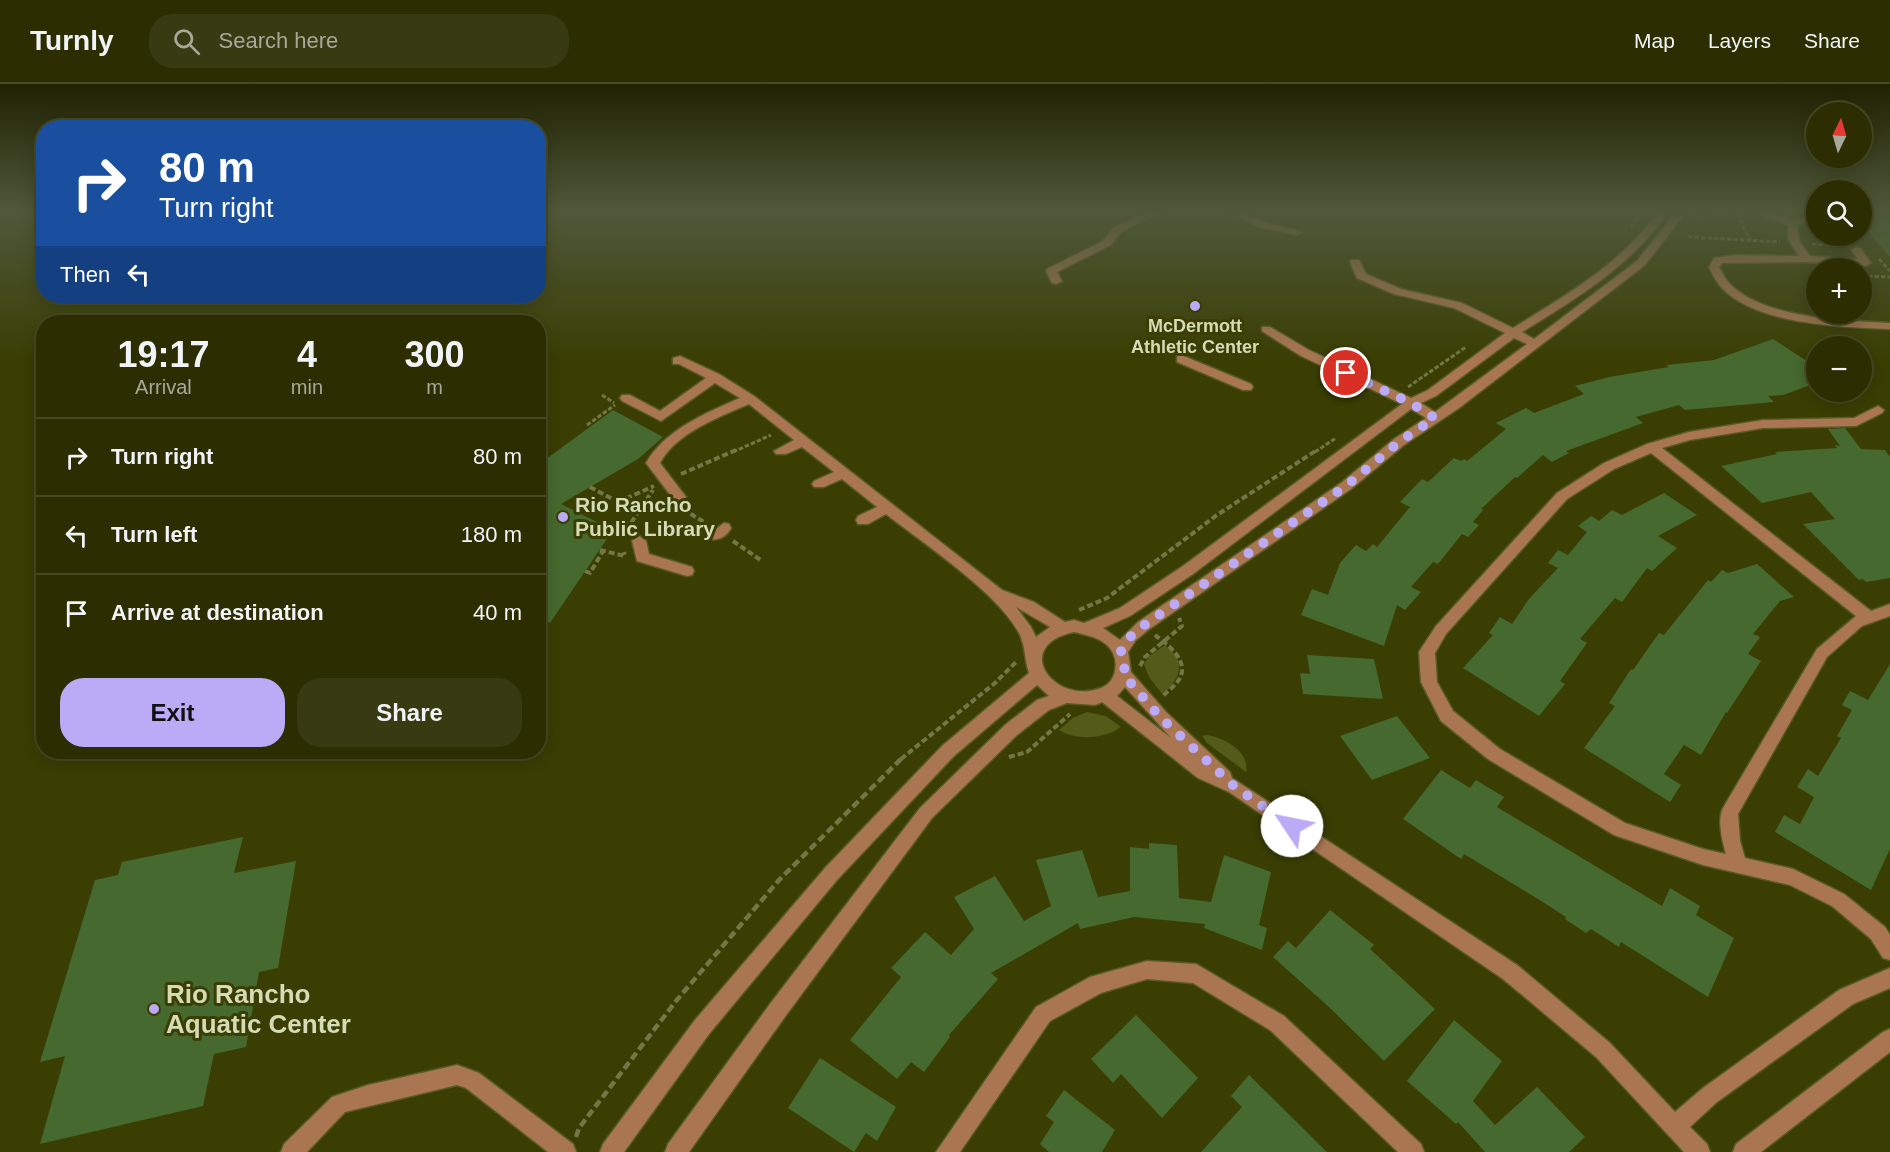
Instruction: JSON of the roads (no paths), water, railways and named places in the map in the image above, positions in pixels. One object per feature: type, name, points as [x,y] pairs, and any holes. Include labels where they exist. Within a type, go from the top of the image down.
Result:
[{"type":"street","points":[[1056,281],[1051,271],[1073,260]]},
{"type":"street","points":[[1027,654],[1048,633],[1060,627],[1089,627],[1125,612],[1188,570],[1411,403],[1442,386],[1514,332],[1593,283],[1618,260]]},
{"type":"street","points":[[1121,651],[1131,636],[1143,626],[1346,486],[1399,442],[1536,344],[1644,260]]},
{"type":"street","points":[[1719,260],[1714,267],[1717,278],[1728,289],[1756,304],[1790,316],[1806,318]]},
{"type":"street","points":[[1355,261],[1361,276],[1398,292],[1458,305],[1536,344]]},
{"type":"street","points":[[1861,324],[1890,326]]},
{"type":"street","points":[[1266,329],[1305,353],[1411,403],[1435,418]]},
{"type":"street","points":[[1180,359],[1247,387]]},
{"type":"street","points":[[677,361],[680,360],[715,377],[750,399],[997,594],[1026,632],[1027,654],[1038,675],[1045,684],[1071,704]]},
{"type":"street","points":[[621,401],[661,417],[715,377]]},
{"type":"street","points":[[664,507],[679,497],[653,463],[656,454],[668,444],[725,410],[750,399]]},
{"type":"street","points":[[1878,410],[1856,423],[1763,424],[1689,436],[1652,447],[1609,466],[1562,496],[1441,630],[1428,652],[1429,682],[1447,716],[1494,754],[1620,830],[1703,857],[1793,877],[1838,900],[1878,933],[1890,951]]},
{"type":"street","points":[[781,451],[803,441]]},
{"type":"street","points":[[1652,447],[1868,617]]},
{"type":"street","points":[[819,484],[844,473]]},
{"type":"street","points":[[862,520],[888,507]]},
{"type":"street","points":[[639,542],[642,557],[687,571]]},
{"type":"street","points":[[997,594],[1029,606],[1060,627]]},
{"type":"street","points":[[1738,866],[1731,841],[1730,813],[1822,653],[1857,622],[1890,610]]},
{"type":"street","points":[[676,1152],[777,1011],[926,813],[1011,730],[1043,705],[1071,704],[1092,698],[1104,694],[1119,682],[1125,666],[1121,651],[1108,636],[1089,627]]},
{"type":"street","points":[[1123,674],[1160,717],[1235,787]]},
{"type":"street","points":[[611,1152],[702,1027],[831,874],[948,751],[1038,675]]},
{"type":"street","points":[[1104,694],[1204,772],[1235,787],[1510,972],[1603,1050],[1699,1152]]},
{"type":"street","points":[[947,1152],[1043,1014],[1097,984],[1147,970],[1196,974],[1277,1023],[1413,1152]]},
{"type":"street","points":[[1675,1126],[1710,1095],[1846,997],[1890,978]]},
{"type":"street","points":[[1744,1152],[1890,1039]]},
{"type":"street","points":[[292,1152],[339,1104],[368,1095],[457,1075],[472,1080],[569,1148]]},
{"type":"place","name":"McDermott Athletic Center","points":[[1195,306]]},
{"type":"place","name":"Rio Rancho Public Library","points":[[563,517]]},
{"type":"place","name":"Rio Rancho Aquatic Center","points":[[154,1009]]}]
